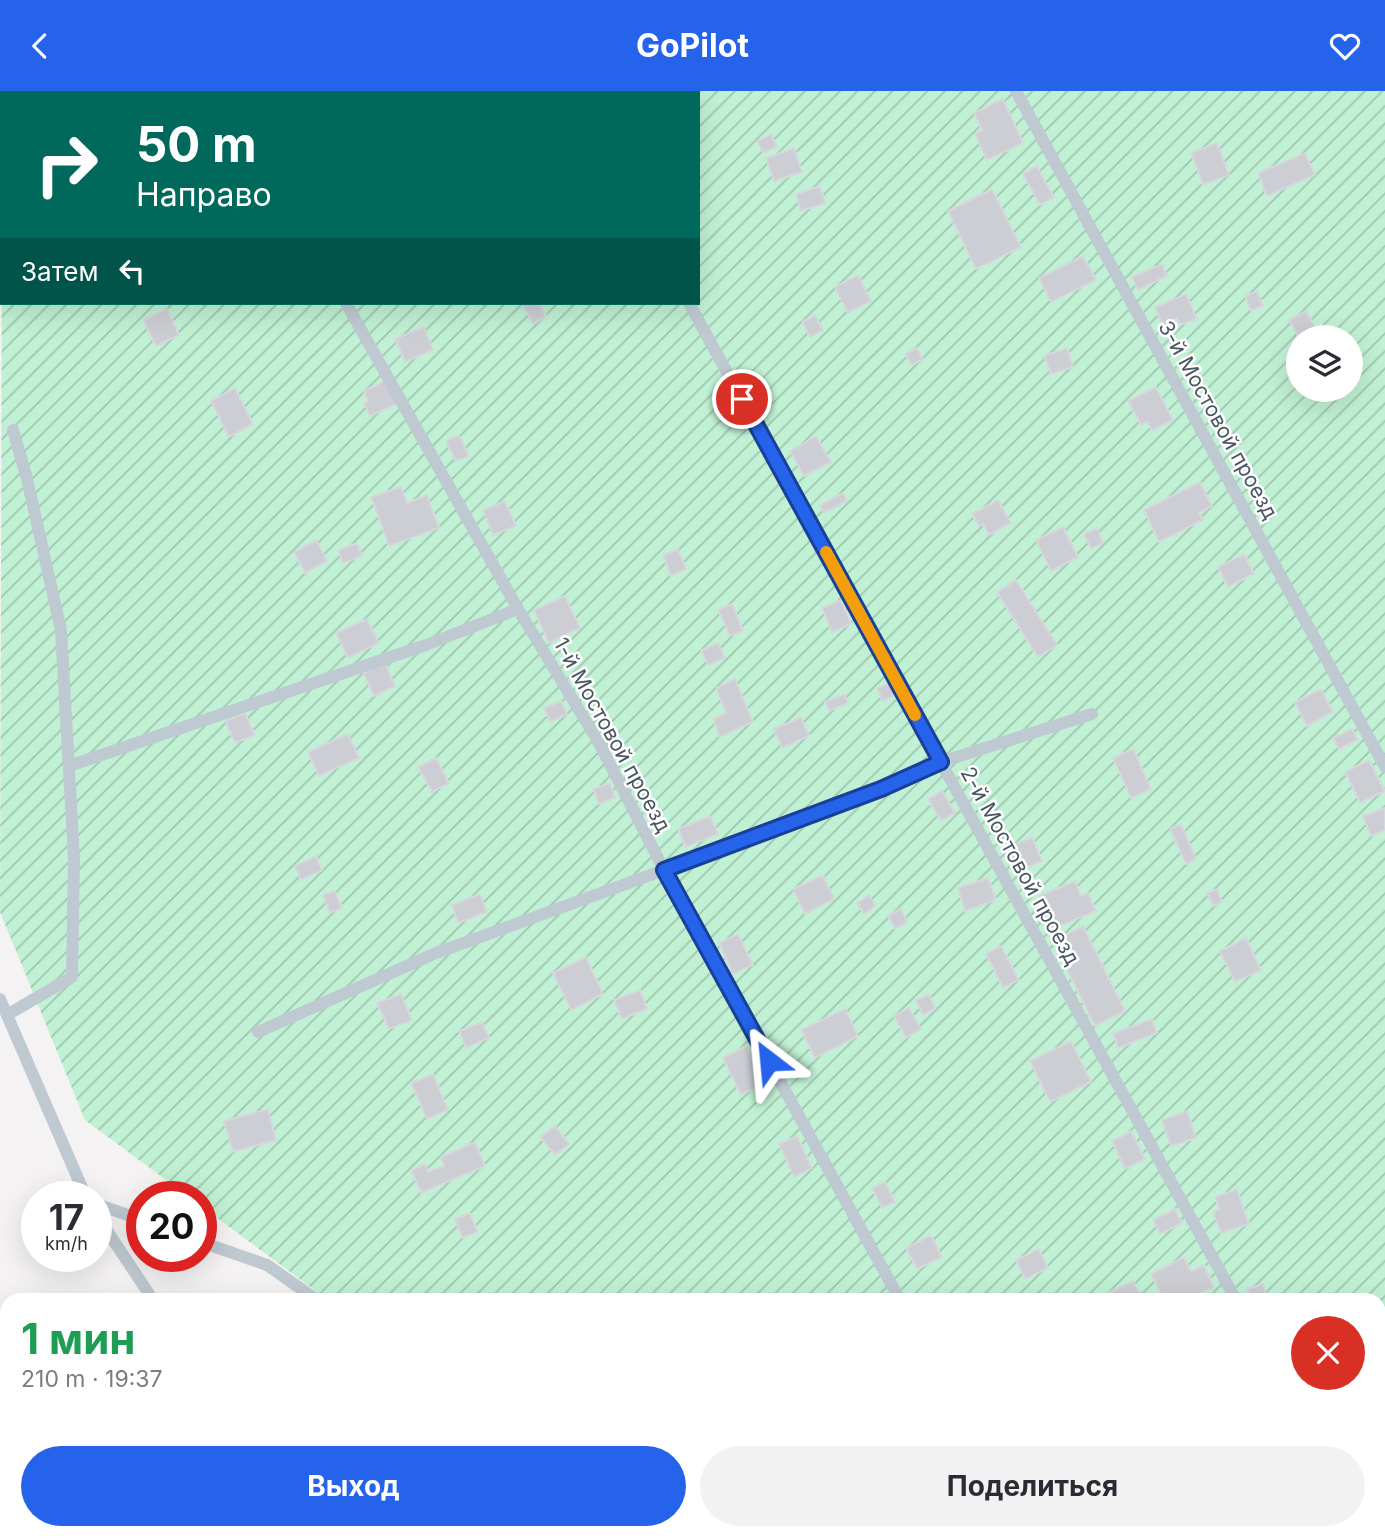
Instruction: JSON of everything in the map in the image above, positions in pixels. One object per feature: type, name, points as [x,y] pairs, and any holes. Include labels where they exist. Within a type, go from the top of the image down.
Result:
[{"type":"lane","name":"3-й Мостовой проезд","points":[[1016,91],[1385,767]]},
{"type":"lane","name":"1-й Мостовой проезд","points":[[347,305],[518,609],[598,743],[664,870],[896,1293]]},
{"type":"lane","name":"2-й Мостовой проезд","points":[[690,305],[1232,1293]]},
{"type":"lane","points":[[7,1015],[72,977],[74,859],[61,631],[27,479],[13,430]]},
{"type":"lane","points":[[69,765],[426,645],[518,609]]},
{"type":"lane","points":[[258,1032],[436,953],[881,789],[941,762],[1092,714]]},
{"type":"lane","points":[[0,999],[79,1181]]},
{"type":"lane","points":[[112,1238],[148,1293]]},
{"type":"lane","points":[[217,1248],[267,1265],[307,1293]]},
{"type":"green space","points":[[700,91],[1385,91],[1385,1293],[319,1293],[217,1218],[217,1181],[167,1181],[85,1120],[0,912],[2,305],[700,305]]},
{"type":"building","points":[[1003,99],[1023,143],[987,160],[975,134],[982,130],[974,113]]},
{"type":"building","points":[[771,134],[777,147],[763,153],[757,141]]},
{"type":"building","points":[[1217,143],[1229,175],[1203,185],[1191,153]]},
{"type":"building","points":[[794,148],[802,172],[774,181],[766,158]]},
{"type":"building","points":[[1305,153],[1315,175],[1267,196],[1258,173]]},
{"type":"building","points":[[1037,166],[1054,197],[1040,205],[1023,174]]},
{"type":"building","points":[[820,186],[825,203],[801,211],[796,194]]},
{"type":"building","points":[[992,189],[1021,247],[976,269],[948,211]]},
{"type":"building","points":[[1083,256],[1096,280],[1051,302],[1039,278]]},
{"type":"building","points":[[1162,264],[1167,276],[1138,290],[1132,277]]},
{"type":"building","points":[[858,275],[871,301],[848,313],[835,287]]},
{"type":"building","points":[[1257,291],[1263,306],[1251,311],[1245,296]]},
{"type":"building","points":[[1186,294],[1197,319],[1180,325],[1177,318],[1162,324],[1155,307]]},
{"type":"building","points":[[523,305],[540,305],[546,316],[533,324]]},
{"type":"building","points":[[167,309],[179,335],[156,346],[143,320]]},
{"type":"building","points":[[1306,311],[1314,325],[1292,325],[1289,320]]},
{"type":"building","points":[[815,315],[823,330],[810,337],[802,322]]},
{"type":"building","points":[[424,327],[433,350],[405,362],[395,339]]},
{"type":"building","points":[[917,348],[923,359],[912,365],[905,354]]},
{"type":"building","points":[[1067,348],[1073,367],[1051,374],[1044,356]]},
{"type":"building","points":[[388,379],[399,403],[370,416],[364,403],[368,401],[364,391]]},
{"type":"building","points":[[1156,387],[1173,420],[1152,431],[1147,421],[1141,425],[1128,401]]},
{"type":"building","points":[[235,388],[253,424],[229,437],[211,401]]},
{"type":"building","points":[[459,435],[469,456],[456,461],[446,441]]},
{"type":"building","points":[[816,436],[831,462],[804,476],[790,451]]},
{"type":"building","points":[[1200,482],[1212,506],[1199,513],[1203,520],[1159,542],[1144,510]]},
{"type":"building","points":[[401,487],[407,503],[427,495],[439,528],[389,546],[371,497]]},
{"type":"building","points":[[843,493],[847,501],[824,513],[820,505]]},
{"type":"building","points":[[998,500],[1011,523],[989,535],[983,524],[979,526],[972,514]]},
{"type":"building","points":[[505,501],[516,526],[493,535],[483,510]]},
{"type":"building","points":[[1063,527],[1078,557],[1051,571],[1036,540]]},
{"type":"building","points":[[1097,528],[1103,543],[1091,549],[1084,534]]},
{"type":"building","points":[[316,540],[327,561],[305,573],[294,552]]},
{"type":"building","points":[[357,543],[362,556],[343,563],[338,550]]},
{"type":"building","points":[[678,549],[686,569],[671,576],[663,555]]},
{"type":"building","points":[[1244,554],[1254,574],[1228,587],[1218,567]]},
{"type":"building","points":[[1016,580],[1057,645],[1038,657],[997,592]]},
{"type":"building","points":[[565,596],[580,628],[549,643],[534,610]]},
{"type":"building","points":[[841,600],[851,624],[832,632],[822,608]]},
{"type":"building","points":[[732,604],[743,631],[730,636],[718,610]]},
{"type":"building","points":[[367,619],[379,643],[348,658],[336,633]]},
{"type":"building","points":[[718,643],[725,658],[708,665],[701,650]]},
{"type":"building","points":[[385,663],[395,686],[374,696],[363,673]]},
{"type":"building","points":[[735,679],[753,722],[720,737],[713,719],[726,713],[716,688]]},
{"type":"building","points":[[891,682],[896,695],[883,701],[877,688]]},
{"type":"building","points":[[1321,689],[1333,712],[1307,726],[1295,702]]},
{"type":"building","points":[[844,694],[848,703],[829,711],[825,702]]},
{"type":"building","points":[[561,701],[567,714],[550,722],[544,708]]},
{"type":"building","points":[[245,713],[255,735],[235,743],[225,721]]},
{"type":"building","points":[[801,717],[809,736],[782,748],[774,729]]},
{"type":"building","points":[[1352,729],[1358,740],[1339,749],[1333,738]]},
{"type":"building","points":[[348,734],[359,758],[319,776],[308,752]]},
{"type":"building","points":[[1133,749],[1151,789],[1131,798],[1113,758]]},
{"type":"building","points":[[436,758],[449,783],[432,792],[418,767]]},
{"type":"building","points":[[1369,760],[1385,791],[1360,803],[1345,772]]},
{"type":"building","points":[[610,783],[615,798],[599,804],[593,789]]},
{"type":"building","points":[[942,791],[955,813],[941,821],[928,799]]},
{"type":"building","points":[[1385,808],[1385,830],[1371,836],[1363,816]]},
{"type":"building","points":[[710,816],[718,834],[686,847],[678,829]]},
{"type":"building","points":[[1181,824],[1196,859],[1186,864],[1170,829]]},
{"type":"building","points":[[1032,837],[1042,861],[1015,873],[1005,849]]},
{"type":"building","points":[[316,856],[322,870],[301,880],[295,866]]},
{"type":"building","points":[[823,875],[834,899],[805,914],[793,889]]},
{"type":"building","points":[[988,878],[996,900],[965,911],[958,888]]},
{"type":"building","points":[[1075,881],[1081,896],[1088,893],[1096,911],[1052,929],[1039,896]]},
{"type":"building","points":[[1217,889],[1222,902],[1213,906],[1207,893]]},
{"type":"building","points":[[335,891],[342,908],[330,913],[323,895]]},
{"type":"building","points":[[480,894],[487,912],[458,923],[452,905]]},
{"type":"building","points":[[869,895],[876,906],[864,914],[857,903]]},
{"type":"building","points":[[901,909],[907,922],[895,929],[888,915]]},
{"type":"building","points":[[1083,926],[1125,1011],[1095,1026],[1053,941]]},
{"type":"building","points":[[738,934],[753,965],[733,974],[719,943]]},
{"type":"building","points":[[1246,938],[1261,970],[1235,982],[1220,951]]},
{"type":"building","points":[[1001,946],[1019,980],[1003,988],[986,954]]},
{"type":"building","points":[[586,957],[603,994],[571,1010],[553,973]]},
{"type":"building","points":[[640,990],[647,1009],[622,1019],[614,1000]]},
{"type":"building","points":[[401,994],[412,1020],[389,1029],[377,1003]]},
{"type":"building","points":[[929,994],[935,1009],[923,1015],[916,1000]]},
{"type":"building","points":[[909,1008],[921,1029],[906,1038],[894,1016]]},
{"type":"building","points":[[845,1009],[858,1036],[815,1058],[801,1030]]},
{"type":"building","points":[[1152,1019],[1157,1033],[1118,1048],[1113,1033]]},
{"type":"building","points":[[482,1022],[489,1038],[466,1048],[459,1031]]},
{"type":"building","points":[[1071,1041],[1091,1082],[1050,1102],[1030,1061]]},
{"type":"building","points":[[746,1046],[765,1083],[741,1095],[723,1058]]},
{"type":"building","points":[[433,1074],[448,1110],[427,1119],[411,1083]]},
{"type":"building","points":[[268,1109],[276,1140],[233,1152],[224,1121]]},
{"type":"building","points":[[1187,1111],[1196,1138],[1171,1146],[1162,1120]]},
{"type":"building","points":[[555,1126],[569,1144],[555,1155],[540,1137]]},
{"type":"building","points":[[1131,1131],[1145,1159],[1125,1169],[1112,1141]]},
{"type":"building","points":[[797,1136],[812,1168],[794,1177],[779,1144]]},
{"type":"building","points":[[475,1142],[485,1166],[421,1193],[411,1170],[425,1164],[428,1172],[444,1166],[441,1157]]},
{"type":"building","points":[[885,1182],[895,1202],[882,1208],[872,1188]]},
{"type":"building","points":[[1237,1189],[1249,1224],[1221,1233],[1213,1212],[1219,1209],[1215,1197]]},
{"type":"building","points":[[1175,1209],[1182,1223],[1160,1234],[1153,1220]]},
{"type":"building","points":[[470,1213],[478,1232],[462,1238],[455,1219]]},
{"type":"building","points":[[931,1235],[942,1257],[917,1269],[906,1248]]},
{"type":"building","points":[[1039,1249],[1048,1268],[1025,1279],[1016,1260]]},
{"type":"building","points":[[1184,1257],[1191,1271],[1204,1265],[1214,1287],[1202,1293],[1160,1293],[1151,1274]]},
{"type":"building","points":[[1133,1281],[1139,1293],[1108,1293]]},
{"type":"building","points":[[1263,1284],[1266,1293],[1248,1293],[1247,1289]]},
{"type":"slow traffic","points":[[826,552],[915,715]]},
{"type":"route","points":[[742,399],[941,762],[881,789],[664,870],[769,1061]]}]
